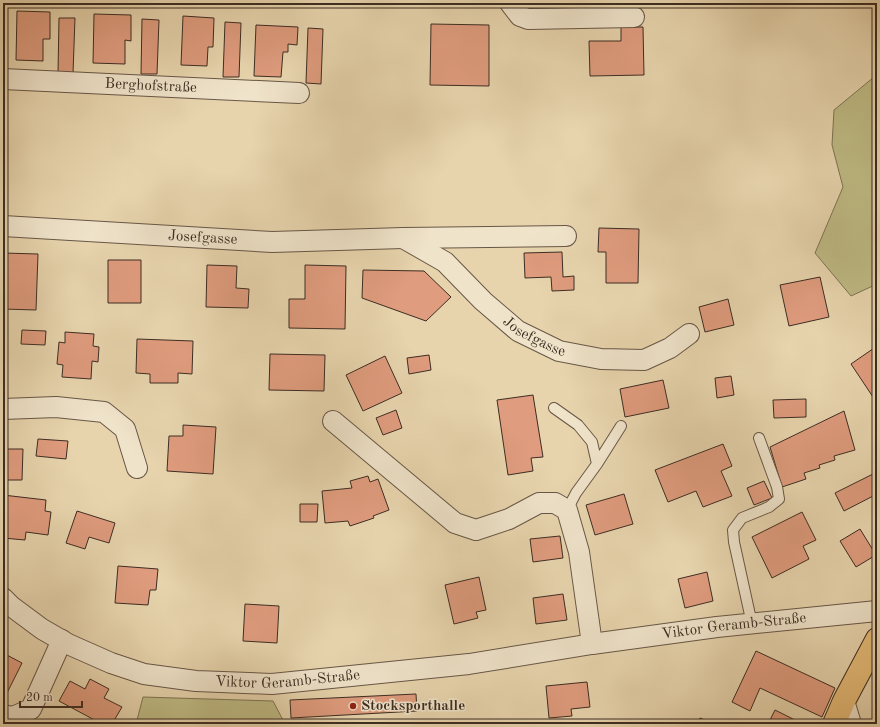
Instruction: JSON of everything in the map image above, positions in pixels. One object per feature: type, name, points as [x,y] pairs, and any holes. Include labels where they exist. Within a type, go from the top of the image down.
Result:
[{"type":"main road","points":[[834,724],[844,701],[877,640]]},
{"type":"street","points":[[510,3],[520,16],[528,18],[634,17]]},
{"type":"street","name":"Berghofstraße","points":[[3,79],[299,92]]},
{"type":"street","name":"Josefgasse","points":[[3,226],[272,242],[403,238],[566,236]]},
{"type":"street","name":"Josefgasse","points":[[403,238],[445,262],[483,300],[518,331],[559,351],[601,359],[644,360],[670,348],[690,334]]},
{"type":"street","points":[[3,409],[56,407],[104,412],[125,429],[137,468]]},
{"type":"street","points":[[333,421],[455,523],[476,530],[509,519],[539,503],[555,503],[567,510],[579,552],[592,644]]},
{"type":"street","name":"Viktor Geramb-Straße","points":[[3,598],[11,606],[42,629],[62,640],[110,663],[144,674],[196,681],[272,684],[469,664],[592,644],[752,624],[877,611]]},
{"type":"street","points":[[3,715],[13,717],[31,709],[62,640]]},
{"type":"street","points":[[844,701],[851,724]]},
{"type":"lane","points":[[554,408],[578,425],[592,442],[597,464]]},
{"type":"lane","points":[[567,510],[576,493],[597,464],[621,426]]},
{"type":"lane","points":[[752,624],[733,530],[742,518],[769,507],[779,499],[777,487],[759,438]]},
{"type":"shaded area","points":[[877,50],[877,284],[851,296],[815,253],[843,187],[832,145],[834,110],[874,77]]},
{"type":"shaded area","points":[[143,697],[273,701],[284,722],[424,724],[136,724]]},
{"type":"building","points":[[17,11],[50,12],[50,39],[43,39],[43,61],[16,60]]},
{"type":"building","points":[[94,14],[131,15],[131,41],[125,40],[125,64],[93,63]]},
{"type":"building","points":[[183,16],[214,18],[213,47],[208,47],[207,66],[181,65]]},
{"type":"building","points":[[59,18],[75,18],[73,73],[58,73]]},
{"type":"building","points":[[142,19],[159,20],[157,74],[141,74]]},
{"type":"building","points":[[225,22],[241,23],[239,77],[223,77]]},
{"type":"building","points":[[431,24],[489,25],[489,86],[430,85]]},
{"type":"building","points":[[256,25],[298,27],[297,45],[288,44],[288,52],[283,52],[281,77],[254,76]]},
{"type":"building","points":[[621,27],[643,27],[644,75],[590,76],[589,41],[621,41]]},
{"type":"building","points":[[308,28],[323,29],[321,84],[306,83]]},
{"type":"building","points":[[599,228],[639,229],[638,283],[606,283],[606,252],[598,252]]},
{"type":"building","points":[[562,252],[563,277],[574,276],[574,290],[552,291],[551,277],[525,278],[524,253]]},
{"type":"building","points":[[3,253],[38,254],[36,310],[3,309]]},
{"type":"building","points":[[108,260],[141,260],[141,303],[108,303]]},
{"type":"building","points":[[207,265],[237,266],[236,288],[249,289],[248,308],[206,307]]},
{"type":"building","points":[[305,265],[346,266],[345,329],[289,328],[289,299],[305,299]]},
{"type":"building","points":[[363,270],[424,271],[451,297],[426,321],[362,298]]},
{"type":"building","points":[[820,277],[829,317],[789,326],[780,285]]},
{"type":"building","points":[[728,299],[734,325],[705,332],[699,307]]},
{"type":"building","points":[[22,330],[46,331],[45,345],[21,344]]},
{"type":"building","points":[[65,332],[94,334],[93,346],[99,347],[98,362],[92,361],[91,379],[62,377],[63,365],[57,364],[59,342],[65,343]]},
{"type":"building","points":[[137,339],[193,341],[192,374],[178,373],[178,383],[150,383],[150,374],[136,373]]},
{"type":"building","points":[[877,346],[877,394],[873,397],[851,364]]},
{"type":"building","points":[[270,354],[325,355],[324,391],[269,390]]},
{"type":"building","points":[[429,355],[431,370],[409,374],[407,358]]},
{"type":"building","points":[[385,356],[402,393],[363,411],[346,375]]},
{"type":"building","points":[[731,376],[734,395],[717,398],[715,378]]},
{"type":"building","points":[[663,380],[669,408],[625,417],[620,389]]},
{"type":"building","points":[[533,395],[543,457],[531,458],[533,471],[508,475],[497,400]]},
{"type":"building","points":[[806,399],[806,417],[774,418],[773,400]]},
{"type":"building","points":[[396,410],[402,428],[383,435],[376,418]]},
{"type":"building","points":[[844,411],[855,450],[834,456],[835,460],[819,465],[820,468],[804,473],[806,479],[782,487],[770,447]]},
{"type":"building","points":[[183,425],[216,427],[213,474],[167,471],[169,436],[183,436]]},
{"type":"building","points":[[38,439],[68,441],[66,459],[36,456]]},
{"type":"building","points":[[723,444],[732,466],[721,471],[732,496],[703,507],[696,491],[668,502],[655,470]]},
{"type":"building","points":[[4,449],[23,449],[22,480],[3,480]]},
{"type":"building","points":[[877,472],[877,494],[844,511],[835,493]]},
{"type":"building","points":[[368,476],[370,482],[378,479],[389,510],[373,516],[374,518],[350,526],[348,521],[325,523],[322,491],[352,488],[350,481]]},
{"type":"building","points":[[764,481],[772,498],[754,505],[747,488]]},
{"type":"building","points":[[624,494],[633,524],[595,535],[586,505]]},
{"type":"building","points":[[3,495],[46,500],[45,511],[51,512],[48,535],[26,532],[25,540],[3,538]]},
{"type":"building","points":[[300,504],[318,504],[317,522],[300,522]]},
{"type":"building","points":[[77,511],[115,523],[109,543],[89,537],[85,549],[66,543]]},
{"type":"building","points":[[802,512],[816,540],[803,546],[809,559],[772,578],[752,537]]},
{"type":"building","points":[[860,529],[876,555],[856,567],[840,541]]},
{"type":"building","points":[[560,536],[563,558],[533,562],[530,539]]},
{"type":"building","points":[[118,566],[158,569],[156,590],[150,590],[148,605],[115,603]]},
{"type":"building","points":[[707,572],[713,601],[685,608],[678,579]]},
{"type":"building","points":[[479,577],[486,610],[476,612],[478,618],[454,624],[445,585]]},
{"type":"building","points":[[563,594],[567,620],[536,624],[533,598]]},
{"type":"building","points":[[245,604],[279,606],[277,643],[243,641]]},
{"type":"building","points":[[756,651],[835,688],[822,717],[760,688],[750,711],[732,702]]},
{"type":"building","points":[[3,653],[22,663],[7,693],[3,691]]},
{"type":"building","points":[[90,679],[109,689],[104,698],[122,707],[112,724],[102,724],[59,701],[70,681],[85,689]]},
{"type":"building","points":[[587,682],[590,707],[571,709],[572,716],[549,718],[546,686]]},
{"type":"building","name":"Stocksporthalle","points":[[416,694],[417,711],[291,718],[290,700]]},
{"type":"building","points":[[775,710],[803,724],[768,724]]},
{"type":"building","points":[[700,718],[715,724],[697,724]]},
{"type":"place","name":"Stocksporthalle","points":[[353,706]]}]
